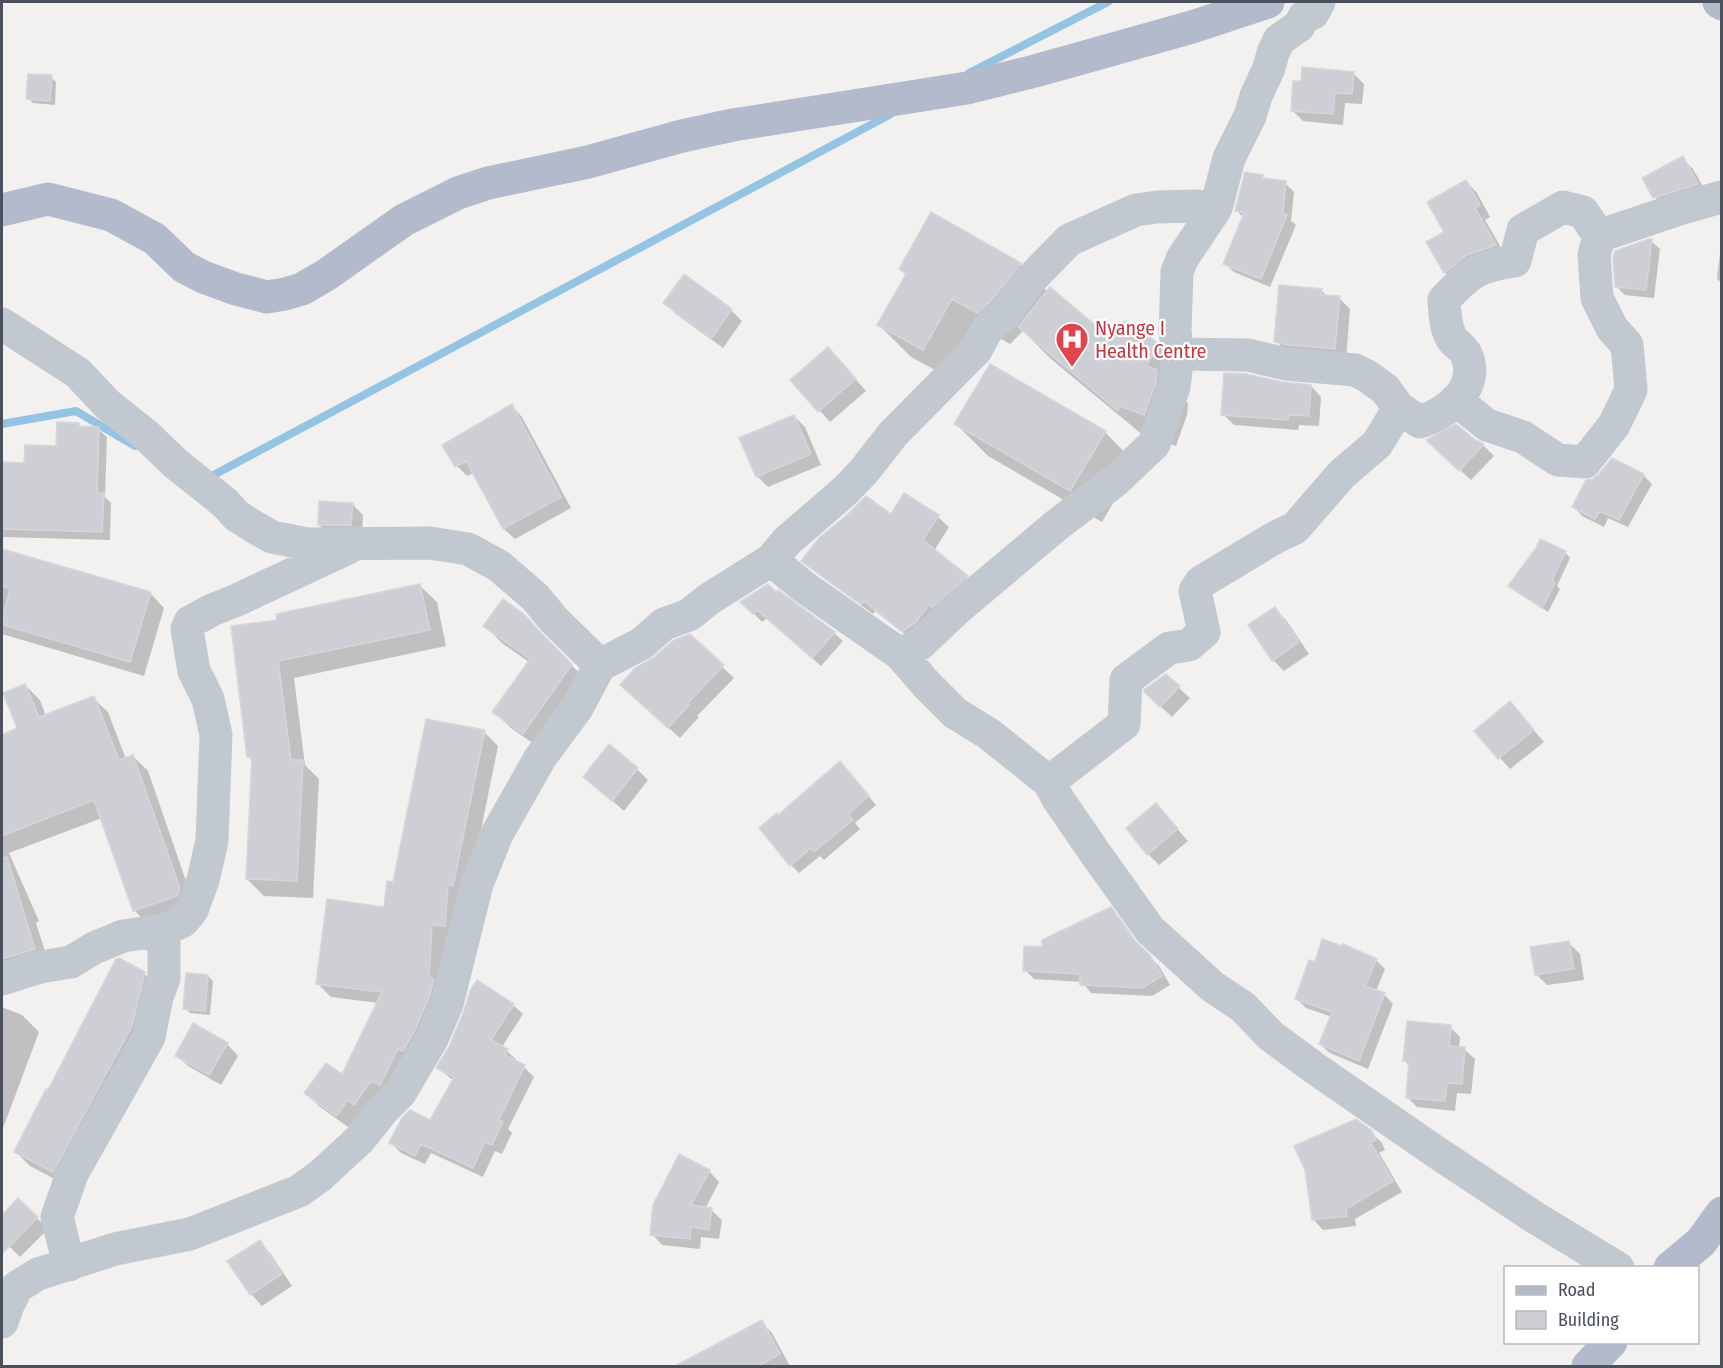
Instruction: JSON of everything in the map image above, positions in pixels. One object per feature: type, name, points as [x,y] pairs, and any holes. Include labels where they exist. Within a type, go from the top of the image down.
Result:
[{"type":"main road","points":[[2,210],[48,199],[111,215],[155,239],[184,267],[203,277],[267,297],[302,288],[327,275],[404,220],[458,193],[488,183],[588,162],[682,136],[733,125],[967,88],[1192,27],[1268,2]]},
{"type":"main road","points":[[1672,1266],[1701,1242],[1722,1213]]},
{"type":"main road","points":[[1588,1366],[1609,1344]]},
{"type":"street","points":[[900,654],[920,644],[958,608],[1058,524],[1115,481],[1154,444],[1174,387],[1178,354],[1175,333],[1177,272],[1182,259],[1216,208],[1229,158],[1250,116],[1279,40],[1299,26],[1304,17],[1313,13],[1319,2]]},
{"type":"street","points":[[1599,236],[1682,208],[1722,198]]},
{"type":"street","points":[[2,1322],[17,1287],[49,1269],[115,1250],[190,1234],[299,1191],[320,1176],[360,1139],[400,1093],[432,1039],[447,1005],[477,884],[497,834],[540,758],[577,708],[600,665],[641,644],[664,624],[689,615],[709,599],[771,560],[787,541],[846,490],[893,434],[976,350],[993,323],[1003,316],[1028,282],[1069,240],[1136,210],[1195,206],[1216,208]]},
{"type":"street","points":[[1178,354],[1248,355],[1286,364],[1355,370],[1384,389],[1399,408],[1420,422],[1431,418],[1466,390],[1469,367],[1465,352],[1453,341],[1446,326],[1444,300],[1466,276],[1493,264],[1515,261],[1523,230],[1563,207],[1583,212],[1599,236],[1594,255],[1597,298],[1612,328],[1627,345],[1631,390],[1614,425],[1585,462],[1558,460],[1522,438],[1487,425],[1456,400]]},
{"type":"street","points":[[2,324],[78,373],[107,404],[225,503],[237,516],[256,528],[272,537],[307,544],[430,543],[468,549],[499,566],[535,597],[554,620],[600,665]]},
{"type":"street","points":[[1049,782],[1124,724],[1126,680],[1169,648],[1189,645],[1204,632],[1195,591],[1202,582],[1295,528],[1342,474],[1377,444],[1399,408]]},
{"type":"street","points":[[2,979],[40,967],[71,962],[94,948],[123,936],[164,930],[183,921],[192,910],[203,880],[212,841],[216,735],[208,699],[194,671],[187,636],[190,622],[354,545]]},
{"type":"street","points":[[771,560],[804,587],[900,654],[955,713],[989,734],[1049,782],[1092,850],[1150,930],[1213,987],[1243,1008],[1271,1036],[1322,1074],[1466,1172],[1615,1266]]},
{"type":"street","points":[[69,1265],[57,1217],[72,1174],[149,1037],[157,997],[164,978],[164,930]]},
{"type":"building","points":[[1302,67],[1354,72],[1352,94],[1335,93],[1333,114],[1291,111],[1293,81],[1301,81]]},
{"type":"building","points":[[28,74],[52,75],[50,101],[26,99]]},
{"type":"building","points":[[1683,156],[1698,184],[1653,198],[1642,178]]},
{"type":"building","points":[[1245,172],[1263,175],[1262,178],[1286,181],[1283,213],[1287,215],[1261,279],[1223,264],[1244,213],[1235,211]]},
{"type":"building","points":[[1466,180],[1480,205],[1475,208],[1496,245],[1467,255],[1444,273],[1426,242],[1444,232],[1427,202]]},
{"type":"building","points":[[931,212],[1021,263],[990,302],[977,313],[952,299],[923,350],[877,325],[906,274],[899,269]]},
{"type":"building","points":[[1652,239],[1646,290],[1615,287],[1613,257],[1615,251]]},
{"type":"building","points":[[684,274],[732,309],[712,338],[663,303]]},
{"type":"building","points":[[1279,285],[1322,289],[1321,295],[1340,296],[1335,349],[1274,342]]},
{"type":"building","points":[[1050,287],[1113,340],[1125,321],[1158,343],[1158,347],[1146,366],[1157,370],[1156,383],[1144,415],[1120,406],[1118,411],[1018,327]]},
{"type":"building","points":[[828,347],[856,379],[818,412],[790,380]]},
{"type":"building","points":[[990,364],[1106,431],[1070,491],[954,424]]},
{"type":"building","points":[[1224,373],[1246,374],[1282,382],[1311,385],[1309,416],[1289,415],[1288,420],[1221,415]]},
{"type":"building","points":[[512,404],[561,497],[503,529],[466,461],[455,467],[442,445]]},
{"type":"building","points":[[794,415],[811,454],[756,477],[739,438]]},
{"type":"building","points":[[57,422],[99,427],[97,493],[104,493],[102,532],[2,529],[2,462],[24,463],[25,445],[56,446]]},
{"type":"building","points":[[1456,424],[1475,440],[1484,444],[1459,471],[1426,440]]},
{"type":"building","points":[[1612,458],[1644,474],[1619,520],[1600,511],[1595,519],[1572,507],[1586,480],[1593,479],[1599,474]]},
{"type":"building","points":[[904,493],[939,515],[923,540],[968,576],[932,607],[929,605],[916,622],[902,632],[864,601],[861,604],[801,561],[819,538],[866,496],[891,514]]},
{"type":"building","points":[[319,501],[353,503],[351,525],[318,525]]},
{"type":"building","points":[[1540,539],[1566,551],[1552,580],[1555,583],[1542,608],[1508,586]]},
{"type":"building","points":[[2,549],[151,592],[130,662],[3,625],[10,589],[2,586]]},
{"type":"building","points":[[420,584],[430,630],[278,661],[291,760],[303,760],[297,881],[246,879],[252,757],[247,757],[231,626],[277,620],[276,614]]},
{"type":"building","points":[[768,584],[776,592],[778,590],[835,632],[812,658],[757,610],[753,614],[740,602]]},
{"type":"building","points":[[503,599],[525,615],[572,664],[523,734],[492,712],[530,659],[483,626]]},
{"type":"building","points":[[1275,607],[1299,642],[1272,661],[1248,625]]},
{"type":"building","points":[[690,634],[724,665],[668,728],[620,685],[635,668],[653,658],[674,640]]},
{"type":"building","points":[[1166,674],[1180,686],[1160,707],[1144,690]]},
{"type":"building","points":[[25,684],[39,717],[94,696],[119,760],[133,755],[180,888],[177,896],[133,911],[94,800],[2,836],[2,735],[17,728],[3,693]]},
{"type":"building","points":[[1510,701],[1534,730],[1498,759],[1474,731]]},
{"type":"building","points":[[426,719],[485,730],[453,886],[448,885],[445,926],[432,925],[429,977],[434,979],[429,998],[415,1030],[403,1051],[398,1049],[380,1085],[371,1081],[354,1105],[348,1100],[336,1116],[304,1093],[326,1063],[342,1074],[382,992],[316,984],[327,899],[384,907],[387,881],[393,882]]},
{"type":"building","points":[[609,744],[638,768],[612,801],[583,777]]},
{"type":"building","points":[[840,761],[869,796],[848,814],[853,820],[814,852],[811,848],[790,866],[759,828],[777,813],[778,815]]},
{"type":"building","points":[[1156,803],[1178,829],[1147,855],[1126,828]]},
{"type":"building","points":[[7,857],[35,949],[2,959],[2,858]]},
{"type":"building","points":[[1111,907],[1135,941],[1150,955],[1162,976],[1142,988],[1080,985],[1080,974],[1023,971],[1024,946],[1042,947],[1042,940]]},
{"type":"building","points":[[1322,939],[1342,946],[1343,944],[1377,959],[1365,986],[1385,993],[1359,1061],[1319,1044],[1332,1012],[1295,999],[1309,960],[1315,962]]},
{"type":"building","points":[[1569,941],[1574,969],[1535,975],[1530,947]]},
{"type":"building","points":[[119,958],[145,972],[132,1026],[53,1172],[14,1152],[116,959]]},
{"type":"building","points":[[186,973],[208,975],[205,1011],[183,1009]]},
{"type":"building","points":[[477,980],[514,1004],[491,1040],[508,1049],[505,1055],[525,1065],[499,1120],[503,1122],[492,1145],[485,1142],[473,1168],[421,1144],[415,1156],[389,1143],[402,1118],[410,1110],[430,1120],[454,1077],[436,1068],[449,1047],[470,991]]},
{"type":"building","points":[[1407,1021],[1451,1025],[1449,1046],[1465,1047],[1462,1084],[1447,1083],[1445,1101],[1406,1098],[1409,1061],[1403,1061]]},
{"type":"building","points":[[193,1023],[228,1043],[209,1075],[175,1056]]},
{"type":"building","points":[[1356,1119],[1372,1131],[1376,1140],[1370,1142],[1393,1181],[1346,1209],[1347,1216],[1312,1220],[1305,1170],[1294,1146]]},
{"type":"building","points":[[679,1154],[710,1170],[691,1205],[712,1208],[709,1230],[691,1227],[690,1239],[650,1235],[653,1205]]},
{"type":"building","points":[[18,1198],[38,1217],[2,1254],[2,1215]]},
{"type":"building","points":[[260,1240],[282,1274],[250,1295],[227,1261]]},
{"type":"building","points":[[762,1320],[780,1354],[758,1366],[675,1366]]},
{"type":"waterway","points":[[969,73],[1108,2]]},
{"type":"waterway","points":[[206,479],[891,114]]},
{"type":"waterway","points":[[2,424],[76,411],[135,446]]},
{"type":"place","name":"Nyange I Health Centre","points":[[1072,368]]}]
